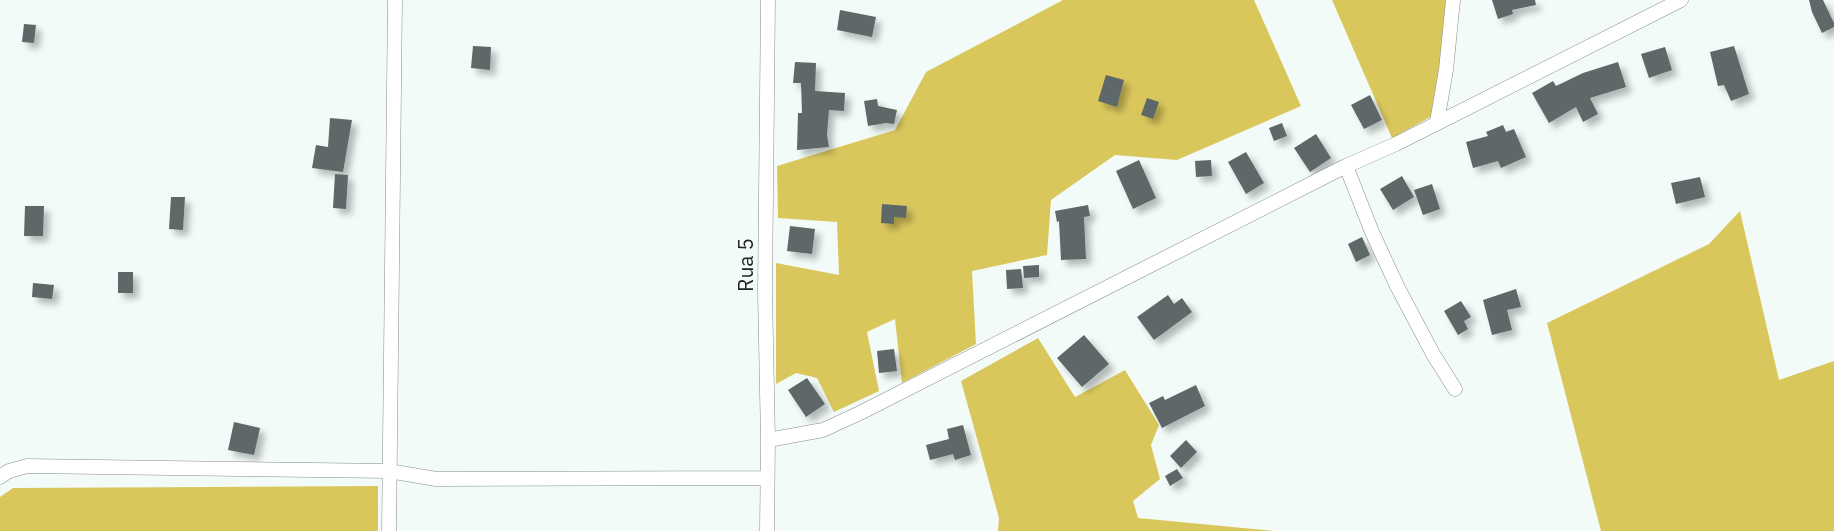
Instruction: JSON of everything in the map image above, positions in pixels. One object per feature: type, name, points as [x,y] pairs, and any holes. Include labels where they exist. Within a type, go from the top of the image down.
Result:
[{"type":"street","points":[[389,531],[395,0]]},
{"type":"street","name":"Rua 5","points":[[767,531],[765,292],[768,0]]},
{"type":"street","points":[[1437,122],[1454,0]]},
{"type":"street","points":[[768,440],[823,430],[860,413],[1346,166],[1395,144],[1682,0]]},
{"type":"street","points":[[1346,166],[1372,232],[1397,286],[1433,354],[1455,388]]},
{"type":"street","points":[[0,477],[9,471],[27,466],[389,471],[435,479],[768,478]]},
{"type":"shaded area","points":[[1063,0],[1254,0],[1301,106],[1177,160],[1115,155],[1051,200],[1047,255],[972,271],[976,344],[902,383],[895,319],[867,332],[879,391],[834,412],[817,378],[796,373],[776,384],[776,263],[839,275],[837,222],[778,218],[777,166],[895,130],[926,72]]},
{"type":"shaded area","points":[[1332,0],[1447,0],[1434,115],[1392,138]]},
{"type":"shaded area","points":[[1740,211],[1779,380],[1834,361],[1834,531],[1601,531],[1547,323],[1709,244]]},
{"type":"shaded area","points":[[1038,338],[1075,397],[1125,370],[1159,425],[1151,445],[1160,479],[1133,501],[1138,518],[1274,531],[998,531],[999,518],[961,381]]},
{"type":"shaded area","points":[[378,486],[378,531],[0,531],[0,497],[13,488]]},
{"type":"building","points":[[1492,0],[1535,0],[1536,5],[1512,10],[1513,14],[1498,19]]},
{"type":"building","points":[[1809,0],[1823,0],[1834,27],[1822,33]]},
{"type":"building","points":[[840,10],[876,17],[872,37],[837,30]]},
{"type":"building","points":[[24,24],[36,25],[34,43],[22,42]]},
{"type":"building","points":[[473,46],[491,47],[490,70],[471,68]]},
{"type":"building","points":[[1734,46],[1749,94],[1731,101],[1724,85],[1718,86],[1710,52]]},
{"type":"building","points":[[1665,47],[1672,70],[1649,78],[1641,54]]},
{"type":"building","points":[[795,62],[816,63],[815,91],[845,93],[844,111],[829,110],[827,135],[829,147],[797,150],[798,113],[802,113],[801,83],[793,83]]},
{"type":"building","points":[[1618,62],[1626,87],[1590,98],[1598,114],[1583,122],[1576,107],[1549,123],[1532,93],[1553,81],[1556,86],[1583,73]]},
{"type":"building","points":[[1106,75],[1124,80],[1117,107],[1098,101]]},
{"type":"building","points":[[1370,95],[1382,120],[1364,129],[1351,105]]},
{"type":"building","points":[[1147,98],[1159,102],[1153,119],[1141,115]]},
{"type":"building","points":[[877,99],[878,106],[897,110],[894,124],[868,126],[864,101]]},
{"type":"building","points":[[330,118],[352,120],[343,172],[312,168],[316,145],[328,147]]},
{"type":"building","points":[[1282,123],[1287,136],[1274,141],[1269,128]]},
{"type":"building","points":[[1503,125],[1506,132],[1514,129],[1526,157],[1501,168],[1498,161],[1473,168],[1466,142],[1488,136],[1486,132]]},
{"type":"building","points":[[1316,134],[1331,158],[1310,172],[1294,148]]},
{"type":"building","points":[[1246,152],[1264,183],[1246,194],[1228,162]]},
{"type":"building","points":[[1139,160],[1156,198],[1133,209],[1116,171]]},
{"type":"building","points":[[1211,160],[1212,176],[1196,177],[1195,161]]},
{"type":"building","points":[[335,174],[348,175],[346,209],[333,208]]},
{"type":"building","points":[[1402,176],[1414,197],[1393,210],[1380,189]]},
{"type":"building","points":[[1700,177],[1705,197],[1676,204],[1671,183]]},
{"type":"building","points":[[1432,184],[1440,209],[1423,215],[1414,190]]},
{"type":"building","points":[[171,197],[185,197],[183,230],[169,229]]},
{"type":"building","points":[[882,204],[907,206],[906,218],[894,217],[894,224],[881,223]]},
{"type":"building","points":[[1088,205],[1090,216],[1084,217],[1086,259],[1061,260],[1059,221],[1057,222],[1055,211]]},
{"type":"building","points":[[25,206],[44,206],[43,236],[24,236]]},
{"type":"building","points":[[790,226],[815,229],[812,254],[787,251]]},
{"type":"building","points":[[1362,237],[1370,255],[1356,262],[1348,244]]},
{"type":"building","points":[[1039,265],[1039,277],[1024,278],[1023,266]]},
{"type":"building","points":[[1021,269],[1023,288],[1007,289],[1006,270]]},
{"type":"building","points":[[118,272],[133,272],[133,293],[118,293]]},
{"type":"building","points":[[33,283],[54,285],[52,299],[32,297]]},
{"type":"building","points":[[1516,289],[1521,307],[1507,310],[1512,330],[1492,335],[1483,300]]},
{"type":"building","points":[[1168,295],[1174,304],[1182,298],[1192,312],[1154,340],[1137,317]]},
{"type":"building","points":[[1461,301],[1471,317],[1464,321],[1468,329],[1458,335],[1444,311]]},
{"type":"building","points":[[1084,335],[1109,364],[1082,387],[1057,358]]},
{"type":"building","points":[[894,349],[897,371],[879,373],[877,351]]},
{"type":"building","points":[[807,378],[825,404],[806,417],[788,390]]},
{"type":"building","points":[[1196,385],[1205,406],[1162,428],[1149,403],[1163,396],[1165,400]]},
{"type":"building","points":[[234,422],[260,428],[254,455],[228,450]]},
{"type":"building","points":[[963,425],[971,455],[955,460],[953,454],[930,460],[926,445],[949,439],[947,429]]},
{"type":"building","points":[[1186,440],[1197,452],[1181,468],[1170,456]]},
{"type":"building","points":[[1177,469],[1183,478],[1170,486],[1165,476]]}]
